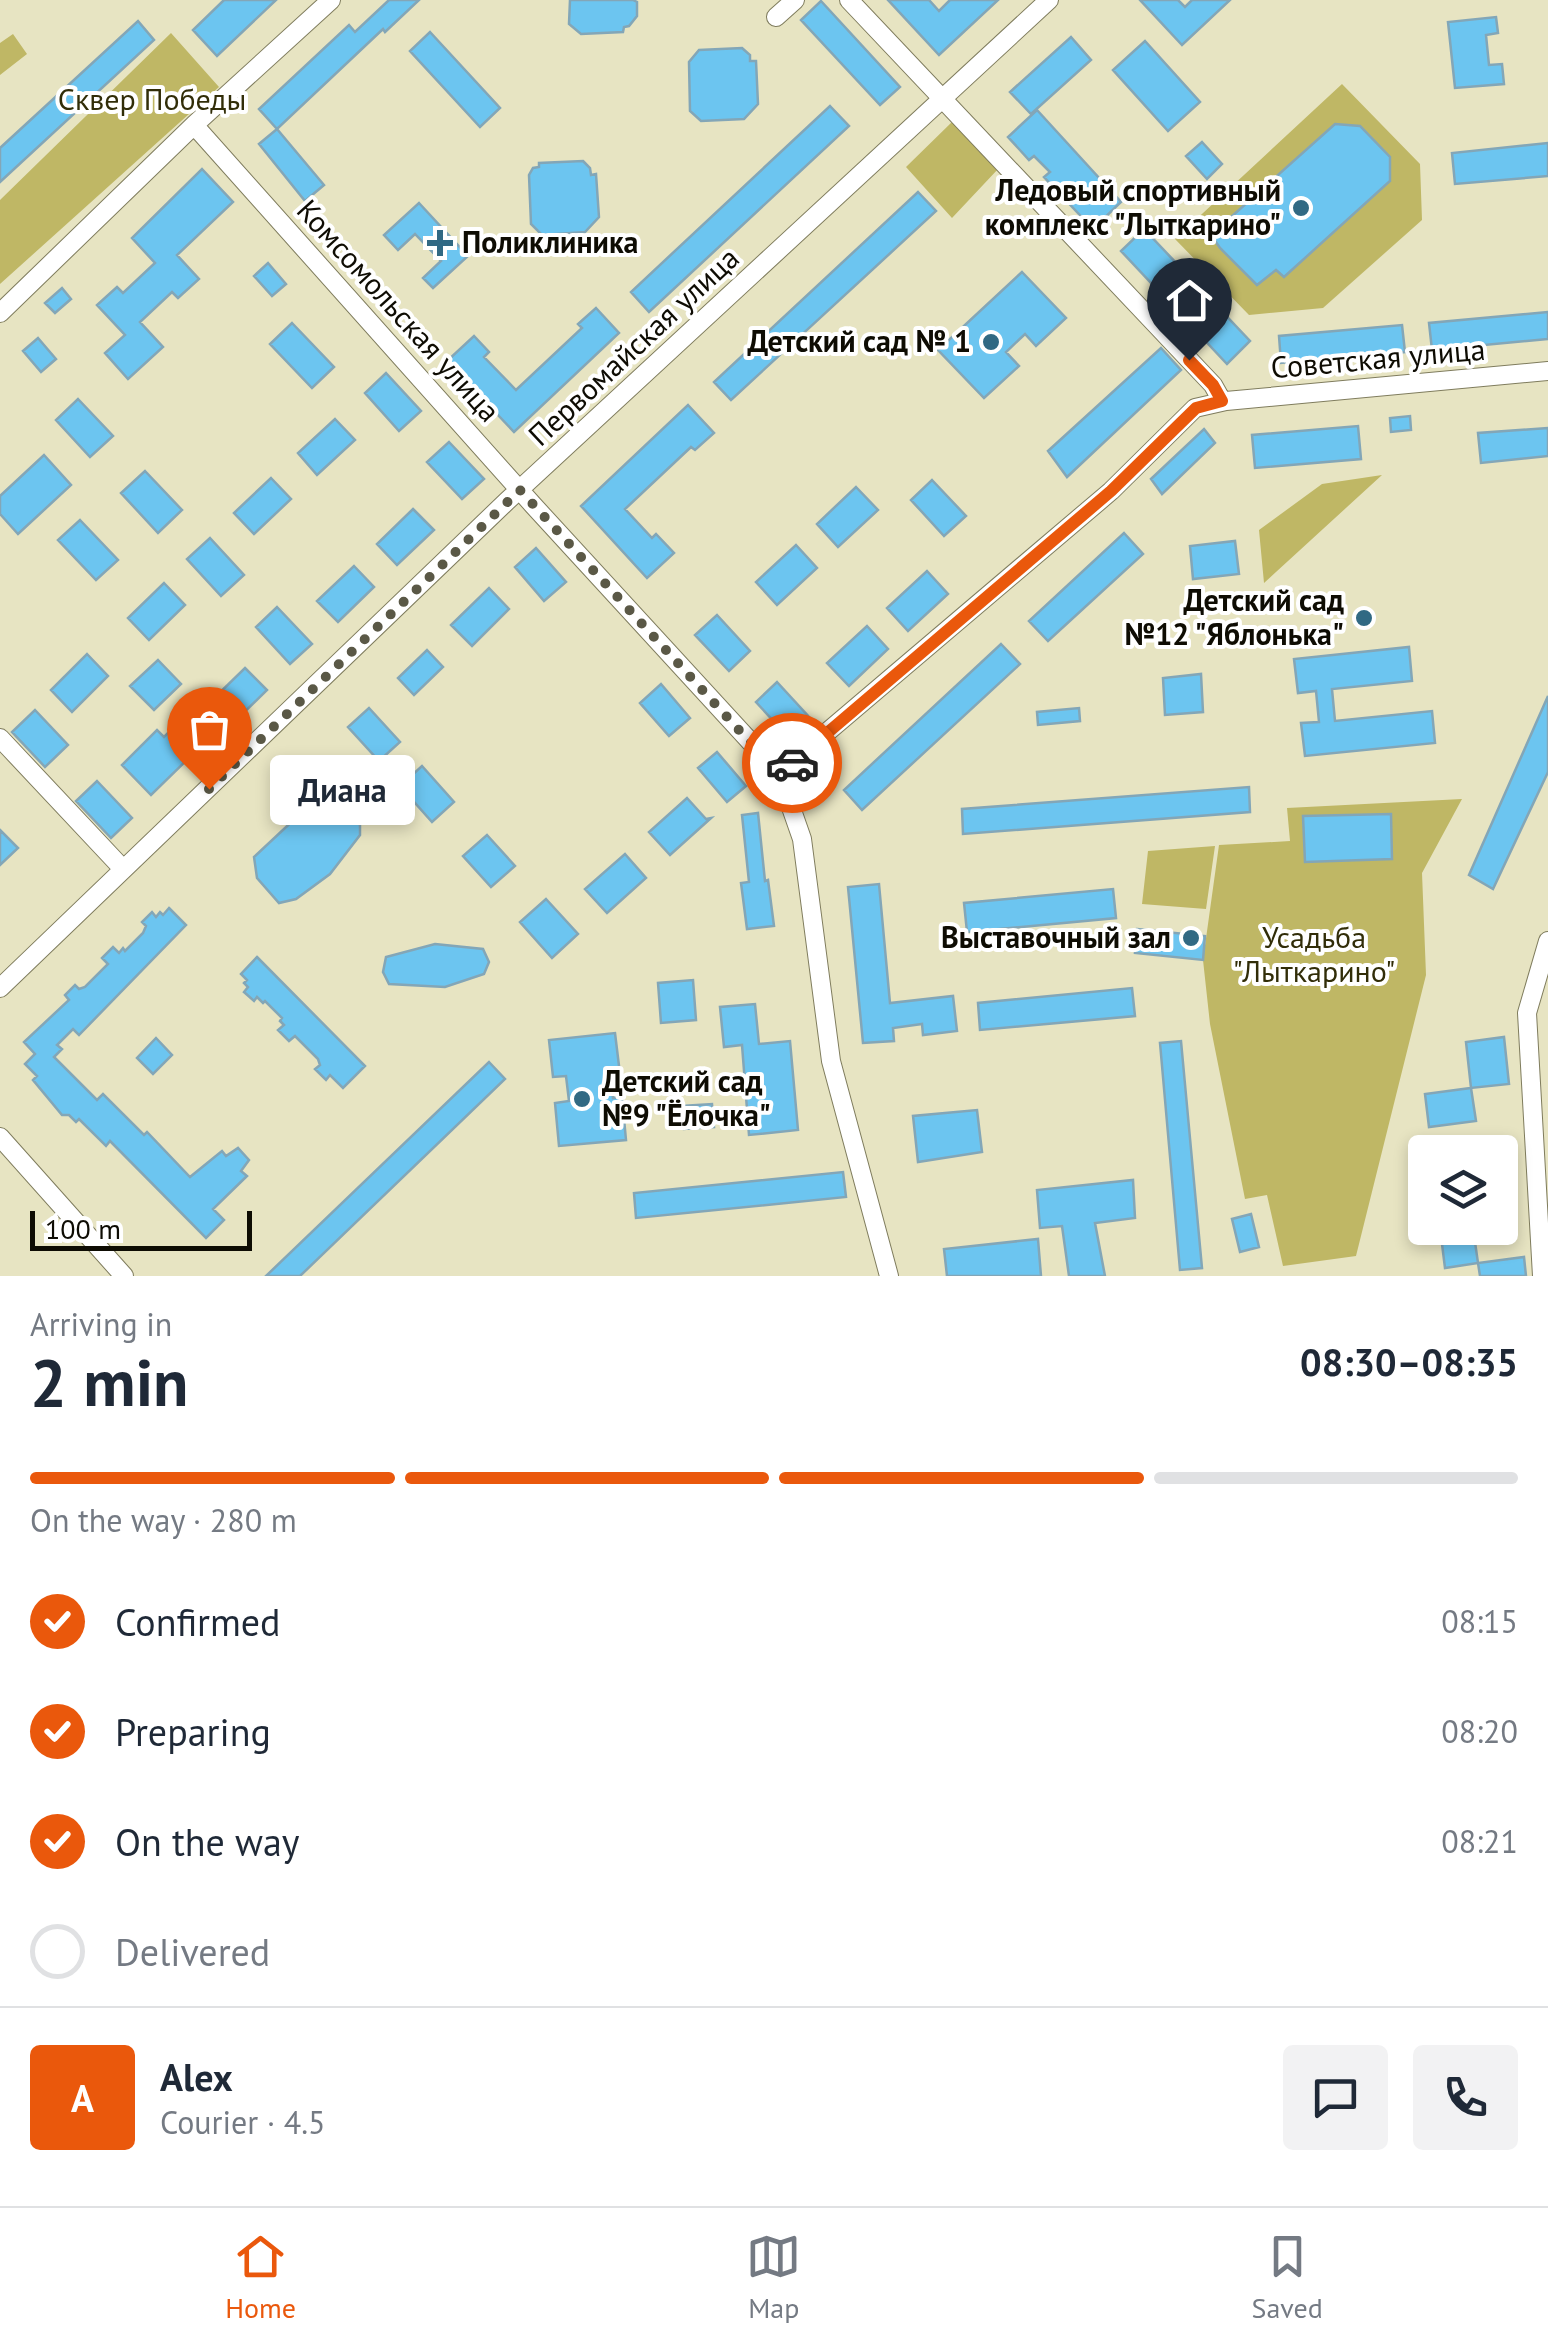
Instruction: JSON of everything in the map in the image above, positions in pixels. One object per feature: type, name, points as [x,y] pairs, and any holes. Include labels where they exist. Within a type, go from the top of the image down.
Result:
[{"type":"street","points":[[0,313],[194,125],[331,0]]},
{"type":"street","points":[[776,16],[795,0]]},
{"type":"street","points":[[779,774],[1111,491],[1196,408],[1222,401],[1213,385],[849,0]]},
{"type":"street","name":"Первомайская улица","points":[[0,988],[520,490],[1048,0]]},
{"type":"street","name":"Комсомольская улица","points":[[194,125],[779,774],[802,839],[830,1060],[890,1276]]},
{"type":"street","name":"Советская улица","points":[[1222,401],[1548,371]]},
{"type":"street","points":[[0,738],[123,869]]},
{"type":"street","points":[[1542,1276],[1526,1013],[1548,941]]},
{"type":"street","points":[[0,1137],[124,1276]]},
{"type":"green space","name":"Сквер Победы","points":[[171,33],[219,87],[0,284],[0,200]]},
{"type":"green space","points":[[13,34],[27,54],[0,75],[0,43]]},
{"type":"green space","points":[[1342,84],[1420,164],[1422,220],[1323,308],[1249,315],[1175,239]]},
{"type":"green space","points":[[953,121],[999,168],[952,218],[906,167]]},
{"type":"green space","points":[[1382,475],[1264,583],[1259,530],[1322,484]]},
{"type":"green space","name":"Усадьба \"Лыткарино\"","points":[[1462,799],[1422,873],[1426,975],[1356,1256],[1283,1266],[1267,1195],[1245,1199],[1210,1024],[1203,960],[1219,845],[1290,841],[1287,808]]},
{"type":"green space","points":[[1215,846],[1206,909],[1142,904],[1148,851]]},
{"type":"building","points":[[224,0],[276,0],[217,56],[193,30]]},
{"type":"building","points":[[389,0],[419,0],[277,129],[259,109],[349,25],[355,32]]},
{"type":"building","points":[[570,0],[633,0],[637,2],[637,16],[623,32],[581,34],[569,24]]},
{"type":"building","points":[[888,0],[929,0],[939,11],[950,0],[998,0],[939,55]]},
{"type":"building","points":[[1140,0],[1178,0],[1185,7],[1192,0],[1230,0],[1182,45]]},
{"type":"building","points":[[821,1],[900,87],[880,105],[801,20]]},
{"type":"building","points":[[1496,17],[1498,33],[1486,35],[1489,65],[1502,64],[1504,84],[1455,88],[1448,22]]},
{"type":"building","points":[[138,21],[154,40],[0,182],[0,148]]},
{"type":"building","points":[[430,32],[500,108],[480,127],[410,51]]},
{"type":"building","points":[[1071,37],[1091,60],[1031,114],[1010,92]]},
{"type":"building","points":[[1145,41],[1200,102],[1168,131],[1113,70]]},
{"type":"building","points":[[742,48],[750,55],[750,61],[756,61],[758,104],[744,119],[701,121],[690,111],[689,62],[699,50]]},
{"type":"building","points":[[830,106],[849,126],[649,312],[631,292]]},
{"type":"building","points":[[1037,110],[1121,202],[1093,229],[1044,177],[1050,172],[1034,156],[1029,160],[1008,137]]},
{"type":"building","name":"Ледовый спортивный комплекс \"Лыткарино\"","points":[[1335,124],[1360,126],[1390,157],[1390,181],[1284,277],[1276,270],[1257,285],[1211,235]]},
{"type":"building","points":[[277,129],[324,185],[305,201],[259,144]]},
{"type":"building","points":[[1202,142],[1222,164],[1207,179],[1186,156]]},
{"type":"building","points":[[1548,143],[1548,176],[1455,184],[1452,153]]},
{"type":"building","points":[[583,161],[591,175],[596,174],[599,217],[585,232],[542,235],[531,224],[529,175],[539,163]]},
{"type":"building","points":[[202,169],[233,202],[177,255],[199,279],[178,298],[172,292],[140,322],[163,347],[128,379],[105,353],[125,335],[97,305],[117,287],[123,293],[155,263],[132,238]]},
{"type":"building","points":[[918,192],[936,211],[731,400],[714,382]]},
{"type":"building","name":"Поликлиника","points":[[419,203],[468,256],[433,288],[423,278],[441,261],[415,234],[398,250],[384,235]]},
{"type":"building","points":[[1144,229],[1250,341],[1227,364],[1121,251]]},
{"type":"building","points":[[268,263],[286,284],[272,296],[254,276]]},
{"type":"building","points":[[1022,272],[1066,318],[1036,346],[1025,334],[1006,352],[1019,366],[984,398],[938,350]]},
{"type":"building","points":[[62,288],[71,299],[55,313],[45,303]]},
{"type":"building","points":[[596,308],[619,333],[514,432],[447,361],[474,336],[489,352],[484,357],[516,390],[582,328],[578,324]]},
{"type":"building","points":[[1548,312],[1548,339],[1432,350],[1429,323]]},
{"type":"building","points":[[292,323],[334,367],[312,388],[270,344]]},
{"type":"building","points":[[1402,325],[1405,352],[1281,363],[1279,336]]},
{"type":"building","points":[[38,338],[56,359],[41,372],[23,351]]},
{"type":"building","points":[[1161,348],[1181,370],[1067,477],[1048,451]]},
{"type":"building","points":[[386,373],[421,411],[399,431],[365,393]]},
{"type":"building","points":[[78,399],[113,436],[90,457],[56,420]]},
{"type":"building","points":[[688,405],[714,433],[695,450],[691,447],[625,509],[652,538],[656,534],[674,553],[647,578],[581,506]]},
{"type":"building","points":[[1410,416],[1411,430],[1391,432],[1390,418]]},
{"type":"building","points":[[335,419],[355,440],[317,475],[298,453]]},
{"type":"building","points":[[1358,426],[1361,459],[1255,468],[1252,435]]},
{"type":"building","points":[[1548,428],[1548,456],[1481,463],[1478,433]]},
{"type":"building","points":[[1204,429],[1215,443],[1162,494],[1151,479]]},
{"type":"building","points":[[449,442],[484,479],[462,499],[427,462]]},
{"type":"building","points":[[44,455],[71,485],[18,534],[0,514],[0,496]]},
{"type":"building","points":[[145,471],[182,510],[158,533],[121,493]]},
{"type":"building","points":[[271,478],[291,499],[254,534],[234,513]]},
{"type":"building","points":[[932,480],[966,516],[944,536],[911,500]]},
{"type":"building","points":[[856,487],[878,510],[838,547],[817,524]]},
{"type":"building","points":[[413,509],[434,530],[397,565],[377,544]]},
{"type":"building","points":[[80,520],[118,560],[96,580],[58,540]]},
{"type":"building","points":[[1124,533],[1143,554],[1048,641],[1029,621]]},
{"type":"building","points":[[210,538],[244,575],[221,596],[187,559]]},
{"type":"building","points":[[1235,541],[1239,574],[1193,579],[1190,546]]},
{"type":"building","points":[[796,545],[817,568],[777,605],[756,582]]},
{"type":"building","points":[[536,548],[566,582],[544,601],[515,567]]},
{"type":"building","points":[[354,566],[374,587],[338,622],[317,601]]},
{"type":"building","points":[[927,571],[948,594],[908,631],[887,608]]},
{"type":"building","points":[[164,583],[185,605],[149,640],[128,618]]},
{"type":"building","points":[[489,588],[509,609],[472,646],[451,625]]},
{"type":"building","points":[[277,607],[312,644],[290,664],[256,627]]},
{"type":"building","points":[[717,615],[750,651],[729,671],[695,635]]},
{"type":"building","points":[[867,626],[888,649],[849,686],[827,663]]},
{"type":"building","points":[[1001,644],[1020,664],[862,810],[844,790]]},
{"type":"building","points":[[1409,647],[1412,681],[1332,689],[1335,721],[1432,711],[1435,743],[1305,756],[1301,723],[1319,722],[1316,691],[1298,693],[1294,659]]},
{"type":"building","points":[[427,650],[443,667],[414,695],[398,678]]},
{"type":"building","points":[[87,654],[108,676],[72,712],[51,690]]},
{"type":"building","points":[[158,660],[181,684],[154,710],[130,686]]},
{"type":"building","points":[[245,668],[267,690],[230,726],[208,704]]},
{"type":"building","points":[[1201,674],[1203,712],[1165,715],[1163,678]]},
{"type":"building","points":[[777,682],[810,718],[789,738],[756,702]]},
{"type":"building","points":[[661,684],[690,718],[669,736],[640,703]]},
{"type":"building","points":[[1548,696],[1548,772],[1493,889],[1469,875]]},
{"type":"building","points":[[369,708],[400,742],[379,761],[348,727]]},
{"type":"building","points":[[1079,708],[1080,721],[1038,725],[1037,712]]},
{"type":"building","points":[[35,710],[68,745],[45,767],[12,732]]},
{"type":"building","points":[[173,728],[196,751],[151,795],[122,765],[157,730],[164,737]]},
{"type":"building","points":[[717,752],[746,786],[727,802],[698,768]]},
{"type":"building","points":[[422,766],[454,802],[432,822],[400,786]]},
{"type":"building","points":[[97,781],[132,818],[111,838],[76,801]]},
{"type":"building","points":[[1249,787],[1250,812],[963,834],[962,809]]},
{"type":"building","points":[[687,798],[706,819],[711,818],[670,855],[649,832]]},
{"type":"building","points":[[333,799],[360,825],[360,835],[330,874],[296,899],[279,903],[257,878],[254,857],[315,800],[324,807]]},
{"type":"building","points":[[758,813],[774,926],[747,929],[741,883],[749,882],[742,815]]},
{"type":"building","points":[[1391,814],[1392,859],[1305,862],[1303,816]]},
{"type":"building","points":[[0,830],[18,848],[0,865]]},
{"type":"building","points":[[487,835],[515,866],[491,887],[463,856]]},
{"type":"building","points":[[625,854],[646,878],[607,913],[585,889]]},
{"type":"building","points":[[879,884],[890,1003],[953,996],[957,1031],[923,1035],[922,1024],[893,1028],[894,1041],[863,1043],[848,887]]},
{"type":"building","points":[[1113,889],[1116,918],[967,932],[964,903]]},
{"type":"building","points":[[546,899],[578,934],[552,958],[520,922]]},
{"type":"building","points":[[169,908],[186,925],[79,1035],[73,1029],[57,1045],[62,1049],[54,1057],[97,1100],[103,1094],[144,1135],[147,1132],[190,1177],[222,1151],[226,1156],[238,1148],[249,1160],[241,1171],[247,1176],[213,1209],[224,1220],[206,1238],[110,1141],[106,1146],[79,1119],[76,1122],[69,1115],[62,1115],[25,1064],[35,1054],[24,1042],[69,1000],[65,995],[75,985],[79,989],[85,987],[108,964],[102,958],[113,947],[119,953],[123,948],[125,951],[143,933],[146,926],[142,922],[152,912],[156,917]]},
{"type":"building","points":[[1137,929],[1205,936],[1203,960],[1135,953]]},
{"type":"building","points":[[435,944],[483,949],[489,962],[484,974],[445,987],[389,984],[383,972],[386,957]]},
{"type":"building","points":[[257,957],[365,1066],[343,1088],[330,1075],[326,1080],[315,1069],[320,1065],[318,1059],[295,1036],[289,1041],[278,1030],[284,1025],[282,1018],[265,1001],[257,997],[254,1001],[244,992],[247,980],[241,974]]},
{"type":"building","points":[[693,980],[696,1020],[661,1023],[658,983]]},
{"type":"building","points":[[1132,988],[1135,1016],[980,1030],[978,1003]]},
{"type":"building","points":[[755,1004],[759,1044],[790,1041],[798,1130],[749,1135],[742,1045],[724,1047],[720,1007]]},
{"type":"building","points":[[615,1033],[620,1074],[610,1076],[613,1098],[622,1097],[626,1140],[559,1146],[555,1103],[569,1101],[566,1076],[553,1077],[549,1040]]},
{"type":"building","points":[[1504,1037],[1509,1084],[1471,1088],[1466,1042]]},
{"type":"building","points":[[156,1038],[172,1055],[153,1074],[137,1058]]},
{"type":"building","points":[[1181,1041],[1202,1268],[1180,1270],[1160,1043]]},
{"type":"building","points":[[489,1062],[505,1079],[300,1276],[266,1276]]},
{"type":"building","points":[[1471,1088],[1476,1121],[1429,1127],[1425,1094]]},
{"type":"building","points":[[712,1104],[714,1127],[684,1129],[682,1106]]},
{"type":"building","points":[[977,1110],[982,1152],[918,1162],[913,1116]]},
{"type":"building","points":[[843,1172],[846,1197],[636,1218],[634,1193]]},
{"type":"building","points":[[1133,1180],[1135,1218],[1095,1223],[1105,1276],[1069,1276],[1062,1226],[1040,1228],[1037,1190]]},
{"type":"building","points":[[1251,1214],[1259,1247],[1240,1252],[1232,1219]]},
{"type":"building","points":[[1038,1239],[1041,1276],[947,1276],[944,1249]]},
{"type":"building","points":[[1442,1245],[1475,1245],[1478,1263],[1445,1268]]},
{"type":"building","points":[[1524,1257],[1526,1276],[1480,1276],[1478,1263]]},
{"type":"way so far","points":[[209,789],[520,490],[779,774],[792,763]]},
{"type":"place","name":"Ледовый спортивный комплекс \"Лыткарино\"","points":[[1301,208]]},
{"type":"place","name":"Поликлиника","points":[[440,243]]},
{"type":"place","name":"Детский сад № 1","points":[[991,342]]},
{"type":"place","name":"Детский сад №12 \"Яблонька\"","points":[[1364,618]]},
{"type":"place","name":"Диана","points":[[209,789]]},
{"type":"place","name":"Выставочный зал","points":[[1191,938]]},
{"type":"place","name":"Детский сад №9 \"Ёлочка\"","points":[[582,1099]]},
{"type":"route","points":[[792,763],[1111,491],[1196,408],[1222,401],[1213,385],[1189,360]]}]
